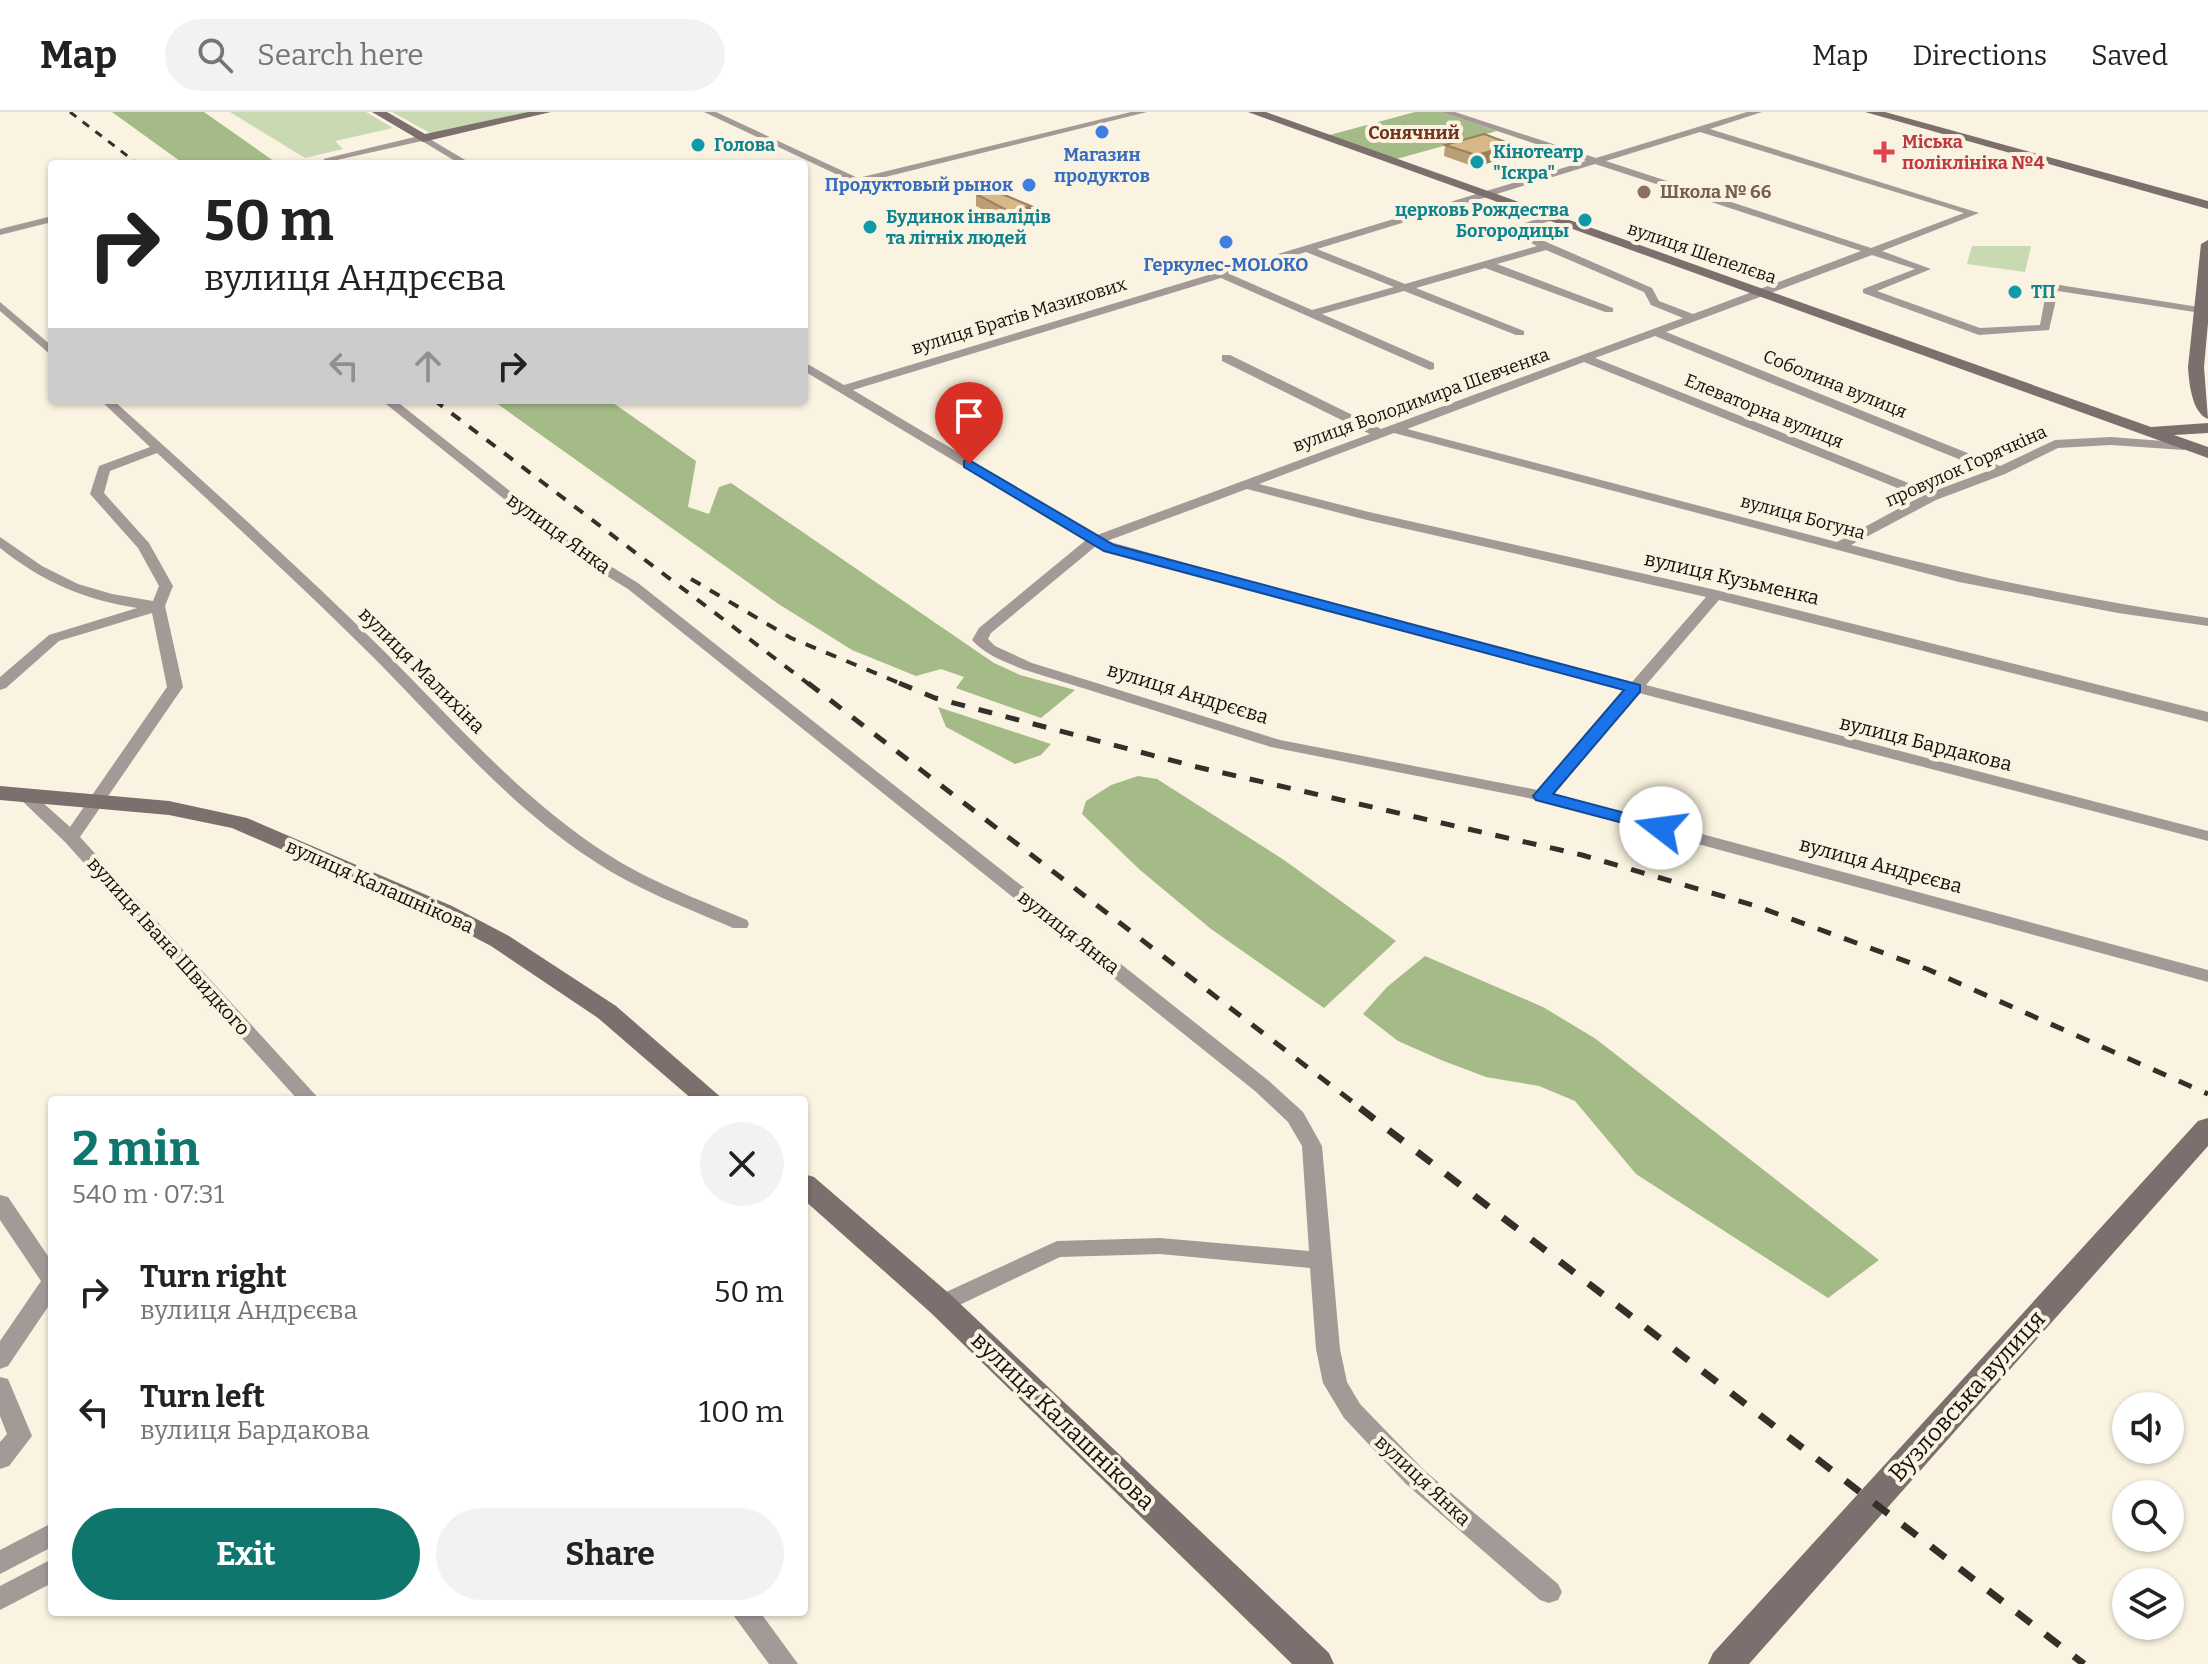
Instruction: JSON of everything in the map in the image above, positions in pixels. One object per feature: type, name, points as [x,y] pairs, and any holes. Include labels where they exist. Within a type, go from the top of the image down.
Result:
[{"type":"street","points":[[378,112],[460,160]]},
{"type":"street","points":[[330,160],[545,112]]},
{"type":"street","points":[[709,112],[857,181],[1142,112]]},
{"type":"street","name":"вулиця Шепелєва","points":[[1254,112],[1546,219],[2208,453]]},
{"type":"street","points":[[1446,112],[1926,269],[1867,291],[1979,332],[2045,328],[2053,287],[2201,310]]},
{"type":"street","name":"вулиця Братів Мазикових","points":[[843,389],[1757,112]]},
{"type":"street","points":[[1871,112],[2208,205]]},
{"type":"street","name":"вулиця Володимира Шевченка","points":[[1096,540],[1974,213],[1700,129]]},
{"type":"street","points":[[1546,219],[1509,230],[1648,290],[1655,303],[1694,318]]},
{"type":"street","points":[[0,232],[48,220]]},
{"type":"street","points":[[2208,244],[2196,367],[2198,387],[2208,414]]},
{"type":"street","points":[[1311,314],[1549,246]]},
{"type":"street","points":[[1306,248],[1520,333]]},
{"type":"street","points":[[1483,263],[1609,310]]},
{"type":"street","points":[[1221,274],[1430,366]]},
{"type":"street","points":[[0,305],[48,348]]},
{"type":"street","name":"Соболина вулиця","points":[[1656,332],[2000,471]]},
{"type":"street","name":"вулиця Богуна","points":[[1226,358],[1387,432],[1841,545],[1959,578],[2118,609],[2208,622]]},
{"type":"street","name":"Елеваторна вулиця","points":[[1584,358],[1931,497]]},
{"type":"street","name":"вулиця Бардакова","points":[[808,368],[1096,540],[1124,552],[2208,836]]},
{"type":"street","name":"вулиця Малихіна","points":[[110,404],[286,562],[480,759],[578,842],[624,872],[740,924]]},
{"type":"street","name":"вулиця Янка","points":[[392,404],[581,554],[633,586],[1296,1117],[1312,1146],[1319,1260],[1328,1349],[1335,1383],[1352,1411],[1415,1477],[1549,1592]]},
{"type":"street","points":[[2111,441],[2138,429],[2208,428]]},
{"type":"street","points":[[2111,441],[2184,446]]},
{"type":"street","name":"провулок Горячкіна","points":[[1841,545],[1931,497],[2000,471],[2055,444],[2111,441]]},
{"type":"street","points":[[71,838],[175,687],[158,606],[166,586],[144,546],[97,494],[104,469],[159,448]]},
{"type":"street","name":"вулиця Кузьменка","points":[[1245,484],[1367,516],[1716,594],[2208,717]]},
{"type":"street","name":"вулиця Андрєєва","points":[[1096,540],[984,631],[980,640],[990,649],[1027,666],[1277,744],[1542,796],[2208,976]]},
{"type":"street","points":[[0,541],[42,574],[74,589],[100,597],[158,606]]},
{"type":"street","points":[[1542,796],[1716,594]]},
{"type":"street","points":[[0,685],[54,638],[158,606]]},
{"type":"street","name":"вулиця Калашнікова","points":[[0,793],[169,808],[239,823],[443,911],[500,941],[607,1012],[705,1096]]},
{"type":"street","name":"вулиця Івана Швидкого","points":[[25,796],[71,838],[306,1096]]},
{"type":"street","name":"Вузловська вулиця","points":[[1726,1664],[2208,1128]]},
{"type":"street","name":"вулиця Калашнікова","points":[[808,1188],[941,1304],[1316,1664]]},
{"type":"street","points":[[0,1203],[48,1275]]},
{"type":"street","points":[[941,1304],[1057,1249],[1160,1246],[1319,1260]]},
{"type":"street","points":[[0,1360],[48,1287]]},
{"type":"street","points":[[0,1386],[20,1436],[0,1459]]},
{"type":"street","points":[[0,1563],[48,1536]]},
{"type":"street","points":[[0,1599],[48,1572]]},
{"type":"street","points":[[747,1616],[785,1664]]},
{"type":"street","points":[[1747,1664],[1759,1628]]},
{"type":"green space","points":[[112,112],[204,112],[272,160],[178,160]]},
{"type":"green space","points":[[230,112],[366,112],[393,128],[335,141],[343,149],[305,158]]},
{"type":"green space","points":[[392,112],[529,112],[430,133]]},
{"type":"green space","points":[[1415,112],[1441,112],[1497,131],[1393,160],[1326,136]]},
{"type":"green space","points":[[1972,246],[2031,246],[2025,272],[1967,264]]},
{"type":"green space","points":[[498,404],[615,404],[696,461],[688,507],[709,514],[719,487],[731,483],[994,663],[1020,675],[1075,690],[1041,718],[956,688],[964,677],[941,669],[916,676],[852,650],[777,603]]},
{"type":"green space","points":[[938,707],[1051,744],[1041,755],[1015,764],[946,727]]},
{"type":"green space","points":[[1138,776],[1157,779],[1284,860],[1396,941],[1324,1008],[1211,929],[1140,870],[1082,814],[1086,801],[1111,785]]},
{"type":"green space","points":[[1425,956],[1543,1007],[1596,1039],[1879,1260],[1828,1298],[1636,1174],[1575,1101],[1539,1086],[1486,1077],[1398,1041],[1363,1014],[1387,987]]},
{"type":"building","points":[[1484,134],[1514,145],[1476,155],[1445,145]]},
{"type":"building","points":[[980,185],[1031,206],[1010,212],[976,194]]},
{"type":"railway","points":[[70,112],[133,160]]},
{"type":"railway","points":[[439,404],[810,685]]},
{"type":"railway","points":[[691,579],[791,638],[904,685]]},
{"type":"railway","points":[[808,683],[1363,1110]]},
{"type":"railway","points":[[899,683],[935,698],[1197,767],[1582,855],[1756,906],[1927,969],[2208,1094]]},
{"type":"railway","points":[[1360,1108],[2084,1664]]},
{"type":"place","name":"Магазин продуктов","points":[[1102,132]]},
{"type":"place","name":"Голова","points":[[698,145]]},
{"type":"place","name":"Міська поліклініка №4","points":[[1884,152]]},
{"type":"place","name":"Кінотеатр \"Іскра\"","points":[[1477,162]]},
{"type":"place","name":"Продуктовый рынок","points":[[1029,185]]},
{"type":"place","name":"Школа № 66","points":[[1644,192]]},
{"type":"place","name":"церковь Рождества Богородицы","points":[[1585,220]]},
{"type":"place","name":"Будинок інвалідів та літніх людей","points":[[870,227]]},
{"type":"place","name":"Геркулес-MOLOKO","points":[[1226,242]]},
{"type":"place","name":"ТП","points":[[2015,292]]},
{"type":"district","name":"Сонячний","points":[[1414,133]]},
{"type":"route","points":[[969,464],[1109,548],[1635,688],[1542,796],[1661,828]]}]
